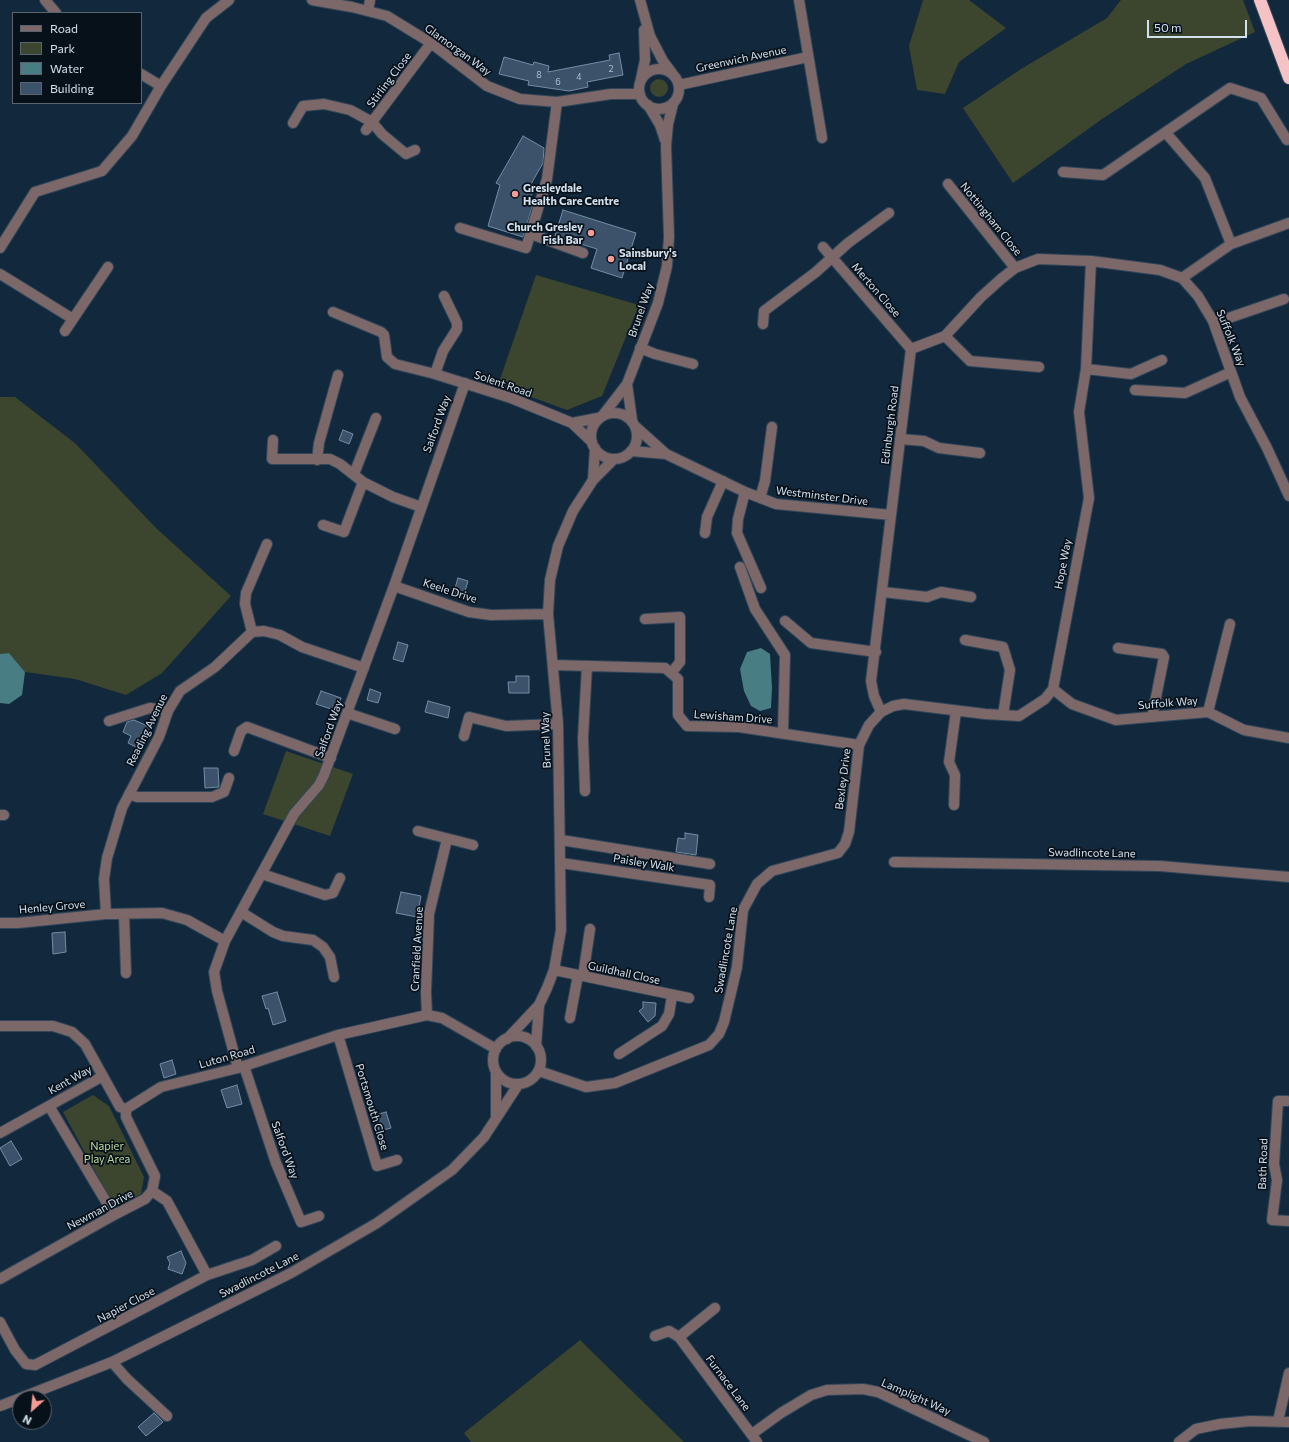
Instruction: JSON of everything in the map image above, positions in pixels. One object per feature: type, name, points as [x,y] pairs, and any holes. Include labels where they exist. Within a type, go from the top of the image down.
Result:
[{"type":"highway","points":[[1260,0],[1286,59],[1289,78]]},
{"type":"street","points":[[45,0],[55,12]]},
{"type":"street","points":[[0,248],[35,192],[102,171],[132,136],[161,86],[206,18],[229,0]]},
{"type":"street","name":"Glamorgan Way","points":[[312,0],[387,16],[431,43],[487,86],[520,99],[557,102],[611,94],[640,94]]},
{"type":"street","points":[[368,11],[370,0]]},
{"type":"street","points":[[798,0],[822,138]]},
{"type":"street","points":[[641,3],[650,36],[663,61],[679,85],[679,92],[673,104],[661,109],[648,105],[640,94],[640,82],[645,60],[645,37],[641,3]]},
{"type":"street","name":"Stirling Close","points":[[369,126],[431,43]]},
{"type":"street","name":"Greenwich Avenue","points":[[679,85],[808,57]]},
{"type":"street","points":[[640,82],[644,76],[654,69],[661,69],[673,74]]},
{"type":"street","points":[[142,75],[161,86]]},
{"type":"street","points":[[1063,172],[1104,175],[1230,88],[1261,98],[1287,140]]},
{"type":"street","points":[[460,228],[526,248],[547,179],[557,102]]},
{"type":"street","points":[[293,123],[303,106],[324,104],[350,110],[406,154],[415,150]]},
{"type":"street","name":"Brunel Way","points":[[601,417],[627,384],[658,303],[667,266],[669,237],[666,146],[668,124],[673,104]]},
{"type":"street","name":"Brunel Way","points":[[648,105],[660,125],[666,146]]},
{"type":"street","points":[[1166,133],[1205,178],[1231,244]]},
{"type":"street","name":"Nottingham Close","points":[[948,184],[1015,268]]},
{"type":"street","points":[[763,324],[764,311],[816,272],[832,257],[889,212]]},
{"type":"street","points":[[1182,278],[1231,244],[1289,223]]},
{"type":"street","points":[[531,234],[583,253]]},
{"type":"street","name":"Merton Close","points":[[823,247],[911,349]]},
{"type":"street","points":[[911,349],[944,336],[981,297],[1015,268],[1038,259],[1091,261]]},
{"type":"street","name":"Suffolk Way","points":[[1091,261],[1160,270],[1182,278],[1198,296],[1214,323],[1240,397],[1267,448],[1289,496]]},
{"type":"street","name":"Hope Way","points":[[1053,689],[1089,498],[1079,412],[1086,369],[1091,261]]},
{"type":"street","points":[[65,331],[108,266]]},
{"type":"street","points":[[0,274],[73,319]]},
{"type":"street","points":[[430,372],[457,329],[457,323],[444,296]]},
{"type":"street","points":[[1214,323],[1284,299]]},
{"type":"street","name":"Solent Road","points":[[333,312],[381,332],[384,335],[387,357],[395,364],[430,372],[511,398],[572,423],[593,445]]},
{"type":"street","points":[[944,336],[970,361],[1039,368]]},
{"type":"street","points":[[640,348],[654,354],[693,364]]},
{"type":"street","name":"Edinburgh Road","points":[[881,712],[874,696],[871,682],[876,652],[890,515],[911,349]]},
{"type":"street","points":[[1086,369],[1131,374],[1162,360]]},
{"type":"street","points":[[1135,390],[1185,393],[1231,372]]},
{"type":"street","points":[[317,460],[319,443],[338,375]]},
{"type":"street","name":"Salford Way","points":[[319,1216],[301,1222],[276,1162],[241,1067],[217,992],[214,972],[225,941],[294,814],[319,785],[331,758],[394,586],[465,383]]},
{"type":"street","name":"Brunel Way","points":[[627,384],[634,424]]},
{"type":"street","points":[[572,423],[618,413],[634,424],[636,442],[631,452],[622,458],[614,459],[600,454],[593,445],[592,429],[601,417]]},
{"type":"street","points":[[354,474],[376,418]]},
{"type":"street","name":"Westminster Drive","points":[[634,424],[666,454],[746,492],[776,504],[890,515]]},
{"type":"street","points":[[760,498],[772,427]]},
{"type":"street","points":[[900,439],[924,441],[939,448],[980,453]]},
{"type":"street","points":[[272,440],[272,459],[330,459],[340,464],[363,482],[393,497],[421,507]]},
{"type":"street","name":"Brunel Way","points":[[592,480],[593,445]]},
{"type":"street","name":"Westminster Drive","points":[[631,452],[666,454]]},
{"type":"street","name":"Brunel Way","points":[[507,1039],[539,1005],[548,988],[554,970],[561,930],[561,840],[558,724],[548,614],[550,580],[558,546],[573,511],[592,480],[614,459]]},
{"type":"street","points":[[705,533],[707,517],[723,481]]},
{"type":"street","points":[[323,525],[344,532],[363,482]]},
{"type":"street","points":[[746,492],[738,519],[737,533],[761,588]]},
{"type":"street","points":[[267,544],[246,593],[245,604],[252,632],[264,631],[280,634],[302,647],[364,668]]},
{"type":"street","points":[[740,567],[755,609],[785,655],[783,732]]},
{"type":"street","name":"Keele Drive","points":[[394,586],[469,612],[491,614],[548,614]]},
{"type":"street","points":[[883,592],[927,597],[941,592],[971,597]]},
{"type":"street","points":[[553,665],[665,668],[672,672],[680,662],[680,618],[645,619]]},
{"type":"street","points":[[785,621],[811,643],[876,652]]},
{"type":"street","points":[[1208,712],[1230,624]]},
{"type":"street","name":"Reading Avenue","points":[[106,914],[104,879],[108,858],[122,808],[158,737],[168,711],[180,691],[215,667],[252,632]]},
{"type":"street","points":[[965,640],[1003,647],[1010,670],[1003,715]]},
{"type":"street","points":[[1118,648],[1162,654],[1164,657],[1152,717]]},
{"type":"street","points":[[585,791],[584,738],[587,666]]},
{"type":"street","name":"Lewisham Drive","points":[[672,672],[678,679],[678,715],[687,726],[740,727],[783,732],[860,745]]},
{"type":"street","points":[[881,712],[893,706],[904,704],[956,711],[1019,716],[1045,699],[1053,689]]},
{"type":"street","name":"Suffolk Way","points":[[1053,689],[1072,704],[1116,720],[1208,712],[1244,730],[1289,738]]},
{"type":"street","points":[[108,722],[150,708],[168,711]]},
{"type":"street","points":[[954,805],[955,775],[949,762],[956,711]]},
{"type":"street","name":"Bexley Drive","points":[[838,853],[849,832],[860,745],[869,725],[881,712]]},
{"type":"street","points":[[347,713],[394,728]]},
{"type":"street","points":[[464,736],[469,717],[506,726],[558,724]]},
{"type":"street","points":[[234,751],[241,731],[248,727],[331,758]]},
{"type":"street","points":[[129,794],[137,797],[212,797],[224,792],[229,778]]},
{"type":"street","points":[[418,831],[473,845]]},
{"type":"street","name":"Cranfield Avenue","points":[[427,1015],[426,992],[429,914],[447,839]]},
{"type":"street","points":[[561,840],[710,864]]},
{"type":"street","name":"Swadlincote Lane","points":[[539,1070],[586,1087],[615,1083],[709,1045],[719,1034],[724,1022],[737,967],[743,910],[757,884],[772,871],[838,853]]},
{"type":"street","name":"Swadlincote Lane","points":[[894,862],[1160,866],[1289,877]]},
{"type":"street","name":"Paisley Walk","points":[[561,863],[710,885],[709,897]]},
{"type":"street","points":[[262,874],[325,895],[333,893],[340,878]]},
{"type":"street","points":[[241,912],[278,934],[313,940],[323,947],[330,957],[334,977]]},
{"type":"street","name":"Henley Grove","points":[[0,923],[18,923],[106,914],[162,913],[187,920],[225,941]]},
{"type":"street","points":[[124,914],[126,973]]},
{"type":"street","points":[[570,1018],[581,976],[590,929]]},
{"type":"street","name":"Guildhall Close","points":[[554,970],[672,996],[689,998]]},
{"type":"street","points":[[619,1054],[662,1026],[669,1014],[672,996]]},
{"type":"street","name":"Brunel Way","points":[[536,1046],[539,1005]]},
{"type":"street","name":"Luton Road","points":[[126,1109],[161,1088],[241,1067],[338,1035],[427,1015],[442,1018],[496,1049]]},
{"type":"street","points":[[0,1026],[53,1026],[72,1032],[85,1044],[120,1107],[126,1109],[126,1117],[155,1176],[152,1191],[167,1201],[207,1275]]},
{"type":"street","name":"Portsmouth Close","points":[[338,1035],[377,1166],[397,1160]]},
{"type":"street","points":[[521,1037],[529,1039],[536,1046],[541,1059],[539,1070],[532,1079],[518,1085],[504,1081],[496,1072],[493,1059],[496,1049],[507,1039],[521,1037]]},
{"type":"street","name":"Swadlincote Lane","points":[[496,1072],[496,1116]]},
{"type":"street","name":"Kent Way","points":[[0,1133],[103,1076]]},
{"type":"street","name":"Swadlincote Lane","points":[[0,1406],[112,1362],[291,1273],[377,1223],[452,1170],[484,1137],[496,1116],[518,1085]]},
{"type":"street","name":"Bath Road","points":[[1287,1101],[1278,1101],[1274,1164],[1277,1180],[1272,1220],[1289,1221]]},
{"type":"street","name":"Kent Way","points":[[49,1106],[114,1214]]},
{"type":"street","name":"Newman Drive","points":[[0,1279],[114,1214],[146,1200],[152,1191]]},
{"type":"street","name":"Napier Close","points":[[0,1322],[15,1350],[26,1364],[35,1366],[207,1275],[252,1260],[276,1246]]},
{"type":"street","points":[[655,1336],[669,1331],[679,1337],[716,1308]]},
{"type":"street","name":"Furnace Lane","points":[[679,1337],[755,1438]]},
{"type":"street","points":[[112,1362],[127,1379],[167,1416]]},
{"type":"street","points":[[1278,1421],[1289,1373]]},
{"type":"street","name":"Lamplight Way","points":[[755,1438],[781,1413],[811,1395],[827,1390],[863,1389],[878,1392],[984,1442]]},
{"type":"street","points":[[1179,1442],[1196,1429],[1220,1424],[1250,1421],[1289,1422]]},
{"type":"green space","points":[[923,0],[969,0],[1006,28],[959,62],[945,94],[917,90],[909,46]]},
{"type":"green space","points":[[1121,0],[1243,0],[1255,32],[1186,64],[1102,119],[1013,183],[963,108],[1021,69],[1107,18]]},
{"type":"green space","points":[[659,79],[665,82],[668,88],[665,94],[659,97],[653,94],[650,88],[653,82]]},
{"type":"green space","points":[[536,275],[639,305],[602,396],[567,410],[498,385]]},
{"type":"green space","points":[[0,397],[15,397],[76,444],[156,528],[231,596],[162,673],[126,695],[75,679],[25,672],[9,653],[0,654]]},
{"type":"green space","points":[[286,751],[353,774],[330,836],[263,814]]},
{"type":"green space","name":"Napier Play Area","points":[[93,1095],[109,1106],[144,1177],[141,1194],[115,1208],[63,1112]]},
{"type":"green space","points":[[580,1340],[684,1442],[471,1442],[464,1433]]},
{"type":"water","points":[[761,648],[770,654],[772,688],[771,708],[760,711],[751,706],[744,691],[740,669],[747,652]]},
{"type":"water","points":[[9,653],[25,672],[22,695],[9,704],[0,703],[0,654]]},
{"type":"building","points":[[619,53],[623,75],[587,82],[588,87],[569,91],[528,85],[529,81],[499,74],[504,57],[533,65],[534,62],[549,66],[548,72],[610,60],[609,55]]},
{"type":"building","name":"Gresleydale Health Care Centre","points":[[523,136],[544,148],[543,163],[531,184],[536,187],[528,201],[533,204],[523,237],[488,226],[500,185],[496,183]]},
{"type":"building","points":[[563,210],[636,233],[622,278],[591,268],[597,249],[555,236]]},
{"type":"building","points":[[343,430],[353,434],[349,444],[339,440]]},
{"type":"building","points":[[458,578],[468,581],[463,598],[453,595]]},
{"type":"building","points":[[398,642],[408,645],[403,662],[393,659]]},
{"type":"building","points":[[516,676],[529,676],[529,693],[509,693],[508,682],[516,682]]},
{"type":"building","points":[[370,689],[381,693],[378,703],[367,700]]},
{"type":"building","points":[[321,691],[341,698],[337,711],[316,704]]},
{"type":"building","points":[[428,701],[450,707],[448,718],[425,712]]},
{"type":"building","points":[[134,720],[150,727],[140,749],[128,743],[131,736],[123,732],[127,722]]},
{"type":"building","points":[[204,768],[218,768],[219,787],[205,788]]},
{"type":"building","points":[[685,833],[698,835],[696,855],[676,852],[678,838],[685,839]]},
{"type":"building","points":[[401,892],[421,896],[417,917],[396,913]]},
{"type":"building","points":[[65,932],[66,952],[53,954],[52,933]]},
{"type":"building","points":[[277,992],[286,1021],[273,1025],[268,1008],[266,1009],[262,996]]},
{"type":"building","points":[[643,1002],[656,1003],[655,1016],[648,1022],[639,1011],[643,1008]]},
{"type":"building","points":[[172,1060],[176,1074],[164,1078],[160,1064]]},
{"type":"building","points":[[237,1085],[242,1104],[227,1108],[221,1090]]},
{"type":"building","points":[[386,1112],[391,1128],[379,1131],[375,1115]]},
{"type":"building","points":[[11,1141],[22,1159],[10,1166],[0,1148]]},
{"type":"building","points":[[181,1251],[186,1263],[182,1274],[168,1269],[170,1263],[167,1257]]},
{"type":"building","points":[[154,1413],[163,1422],[146,1436],[138,1427]]},
{"type":"place","name":"Gresleydale Health Care Centre","points":[[515,194]]},
{"type":"place","name":"Church Gresley Fish Bar","points":[[591,233]]},
{"type":"place","name":"Sainsbury's Local","points":[[611,259]]}]
